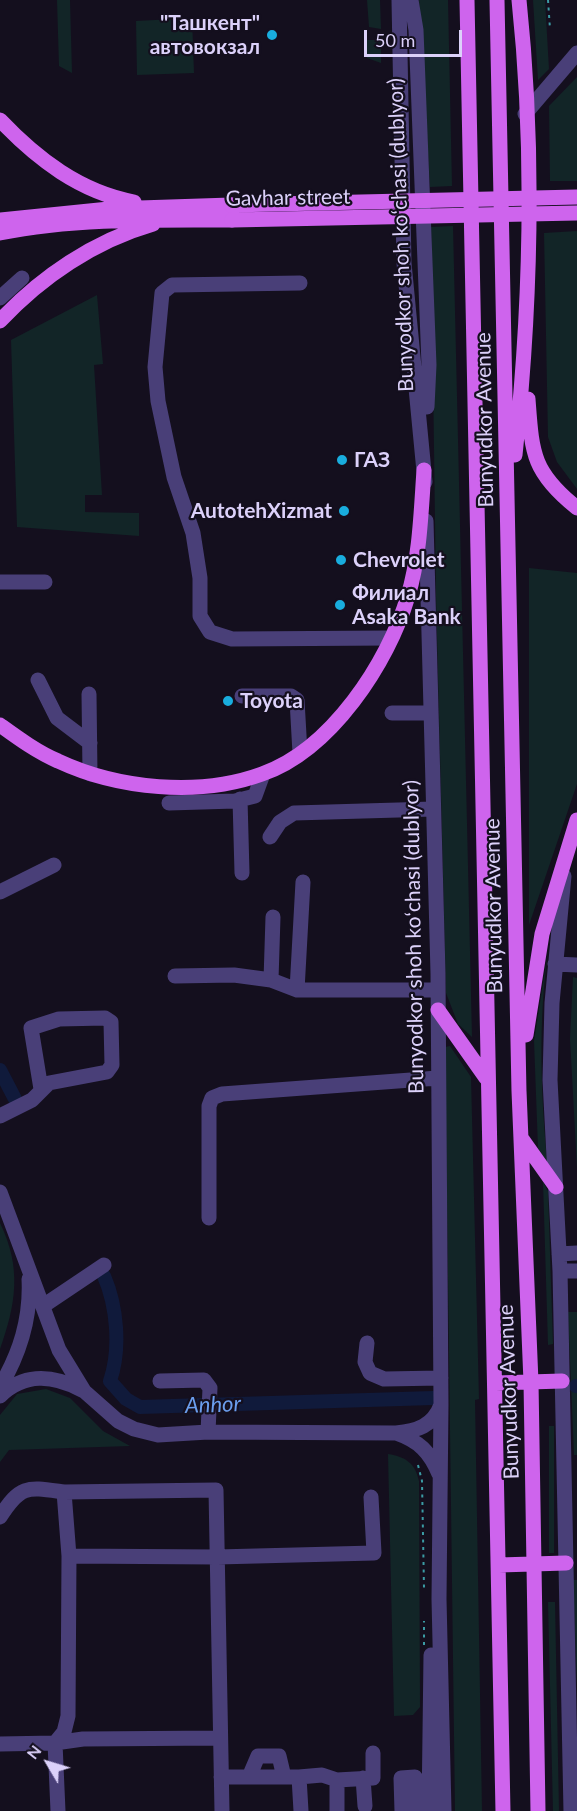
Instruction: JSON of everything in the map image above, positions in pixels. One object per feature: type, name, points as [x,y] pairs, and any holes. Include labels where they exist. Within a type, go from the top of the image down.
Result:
[{"type":"main road","name":"Bunyudkor Avenue","points":[[467,0],[486,1078],[492,1160],[503,1811]]},
{"type":"main road","name":"Bunyudkor Avenue","points":[[497,0],[519,1091],[531,1382],[538,1811]]},
{"type":"main road","points":[[499,30],[503,0]]},
{"type":"main road","points":[[508,517],[525,364],[530,231],[519,0]]},
{"type":"main road","points":[[0,120],[44,159],[92,190],[168,214]]},
{"type":"main road","name":"Gavhar street","points":[[231,213],[577,197]]},
{"type":"main road","name":"Gavhar street","points":[[0,220],[109,209],[168,214],[577,213]]},
{"type":"main road","points":[[0,321],[51,273],[168,214]]},
{"type":"main road","name":"Gavhar street","points":[[0,233],[168,214]]},
{"type":"main road","points":[[525,364],[532,451],[541,471],[577,508]]},
{"type":"main road","points":[[0,725],[57,761],[90,774],[126,783],[186,786],[228,783],[263,774],[300,753],[322,735],[348,707],[369,680],[391,638],[408,596],[418,550],[424,470]]},
{"type":"main road","points":[[519,1091],[542,934],[577,820]]},
{"type":"main road","points":[[438,1010],[486,1078]]},
{"type":"main road","points":[[522,1139],[556,1187]]},
{"type":"main road","points":[[496,1383],[562,1381]]},
{"type":"main road","points":[[500,1565],[572,1563]]},
{"type":"street","name":"Bunyodkor shoh koʻchasi (dublyor)","points":[[399,0],[404,263],[424,470],[438,990],[441,1404]]},
{"type":"street","name":"Bunyodkor shoh koʻchasi (dublyor)","points":[[411,0],[416,30],[429,365],[424,470]]},
{"type":"street","points":[[525,114],[577,53]]},
{"type":"street","points":[[0,298],[22,278]]},
{"type":"street","points":[[300,283],[172,285],[162,292],[155,367],[158,401],[174,477],[193,533],[201,578],[200,616],[210,632],[232,639],[391,638]]},
{"type":"street","points":[[0,582],[45,582]]},
{"type":"street","points":[[38,680],[57,718],[90,743]]},
{"type":"street","points":[[89,694],[90,774]]},
{"type":"street","points":[[242,696],[291,696],[297,700],[300,753]]},
{"type":"street","points":[[392,713],[430,713]]},
{"type":"street","points":[[169,803],[240,799],[255,795],[263,774]]},
{"type":"street","points":[[240,799],[242,873]]},
{"type":"street","points":[[270,837],[280,822],[294,813],[433,809]]},
{"type":"street","points":[[566,854],[555,964],[550,1058],[560,1271],[562,1381],[570,1463],[572,1811]]},
{"type":"street","points":[[0,892],[54,865]]},
{"type":"street","points":[[297,990],[303,882]]},
{"type":"street","points":[[271,980],[273,917]]},
{"type":"street","points":[[555,964],[577,965]]},
{"type":"street","points":[[175,976],[234,975],[271,980],[297,990],[438,990]]},
{"type":"street","points":[[0,1116],[32,1100],[41,1089],[57,1081],[107,1072],[112,1065],[111,1022],[105,1018],[60,1019],[31,1028],[41,1089]]},
{"type":"street","points":[[209,1218],[209,1106],[212,1098],[222,1094],[438,1078]]},
{"type":"street","points":[[0,1192],[59,1350],[84,1391],[111,1416],[134,1429],[158,1435],[208,1432],[396,1433],[425,1426],[432,1421],[441,1404]]},
{"type":"street","points":[[559,1254],[577,1253]]},
{"type":"street","points":[[0,1387],[15,1360],[24,1333],[29,1303],[27,1261]]},
{"type":"street","points":[[43,1306],[104,1265]]},
{"type":"street","points":[[560,1271],[577,1271]]},
{"type":"street","points":[[367,1343],[365,1362],[370,1373],[384,1379],[441,1378]]},
{"type":"street","points":[[0,1396],[17,1383],[35,1377],[59,1380],[84,1391]]},
{"type":"street","points":[[160,1381],[204,1380],[210,1388],[208,1432]]},
{"type":"street","points":[[441,1404],[439,1599],[444,1811]]},
{"type":"street","points":[[396,1433],[411,1438],[424,1447],[440,1476]]},
{"type":"street","points":[[0,1517],[19,1492],[31,1488],[64,1492],[216,1490],[222,1811]]},
{"type":"street","points":[[58,1811],[55,1743],[64,1732],[68,1716],[69,1556],[64,1492]]},
{"type":"street","points":[[69,1556],[217,1557],[374,1553],[371,1497]]},
{"type":"street","points":[[429,1811],[432,1623],[439,1599]]},
{"type":"street","points":[[68,1716],[72,1732],[83,1740]]},
{"type":"street","points":[[0,1744],[220,1738]]},
{"type":"street","points":[[57,1779],[72,1746],[83,1740]]},
{"type":"street","points":[[221,1777],[322,1775],[337,1780],[373,1778],[373,1753]]},
{"type":"street","points":[[249,1777],[258,1756],[279,1756],[291,1777],[301,1811]]},
{"type":"street","points":[[402,1811],[400,1778],[415,1777],[416,1811]]},
{"type":"street","points":[[363,1778],[365,1806]]},
{"type":"street","points":[[337,1780],[337,1811]]},
{"type":"path","points":[[548,0],[550,28]]},
{"type":"path","points":[[418,1464],[422,1481],[424,1590]]},
{"type":"path","points":[[424,1612],[424,1647]]},
{"type":"green space","points":[[57,0],[70,0],[72,73],[59,66]]},
{"type":"green space","points":[[367,0],[380,0],[381,29],[369,27]]},
{"type":"green space","points":[[419,0],[448,0],[452,186],[430,187]]},
{"type":"green space","points":[[533,0],[545,0],[549,69],[538,80]]},
{"type":"green space","points":[[192,18],[194,73],[137,75],[136,21]]},
{"type":"green space","points":[[367,40],[381,40],[381,63],[367,58]]},
{"type":"green space","points":[[577,77],[577,181],[550,181],[549,106]]},
{"type":"green space","points":[[453,226],[472,1037],[458,1024],[446,993],[436,596],[431,227]]},
{"type":"green space","points":[[577,231],[577,489],[557,462],[548,437],[544,233]]},
{"type":"green space","points":[[97,295],[103,364],[94,365],[102,495],[85,495],[85,512],[139,513],[139,536],[17,527],[11,340]]},
{"type":"green space","points":[[529,568],[577,573],[577,784],[529,925]]},
{"type":"green space","points":[[551,932],[544,989],[541,1046],[547,1160],[545,1161],[538,1148],[534,1041]]},
{"type":"green space","points":[[573,977],[577,978],[577,1168],[570,1039]]},
{"type":"green space","points":[[450,1046],[471,1077],[479,1399],[475,1400],[482,1811],[455,1811],[445,1047]]},
{"type":"green space","points":[[543,1182],[548,1191],[553,1344],[548,1345]]},
{"type":"green space","points":[[0,1223],[12,1255],[14,1286],[10,1317],[0,1349]]},
{"type":"green space","points":[[568,1312],[577,1312],[577,1455],[574,1455]]},
{"type":"green space","points":[[46,1389],[70,1398],[103,1431],[130,1446],[9,1450],[0,1462],[0,1415],[17,1394]]},
{"type":"green space","points":[[549,1426],[554,1426],[554,1553],[549,1553]]},
{"type":"green space","points":[[388,1454],[409,1462],[419,1481],[420,1707],[413,1715],[394,1716]]},
{"type":"green space","points":[[573,1580],[577,1580],[577,1685]]},
{"type":"green space","points":[[548,1602],[555,1602],[559,1811],[553,1811]]},
{"type":"waterway","name":"Anhor","points":[[0,1070],[15,1099]]},
{"type":"waterway","name":"Anhor","points":[[104,1276],[112,1301],[116,1328],[116,1355],[110,1381],[126,1399],[140,1407],[433,1398]]},
{"type":"place","name":"\"Ташкент\" автовокзал","points":[[272,35]]},
{"type":"place","name":"ГАЗ","points":[[342,460]]},
{"type":"place","name":"AutotehXizmat","points":[[344,511]]},
{"type":"place","name":"Chevrolet","points":[[341,560]]},
{"type":"place","name":"Филиал Asaka Bank","points":[[340,605]]},
{"type":"place","name":"Toyota","points":[[228,701]]}]
